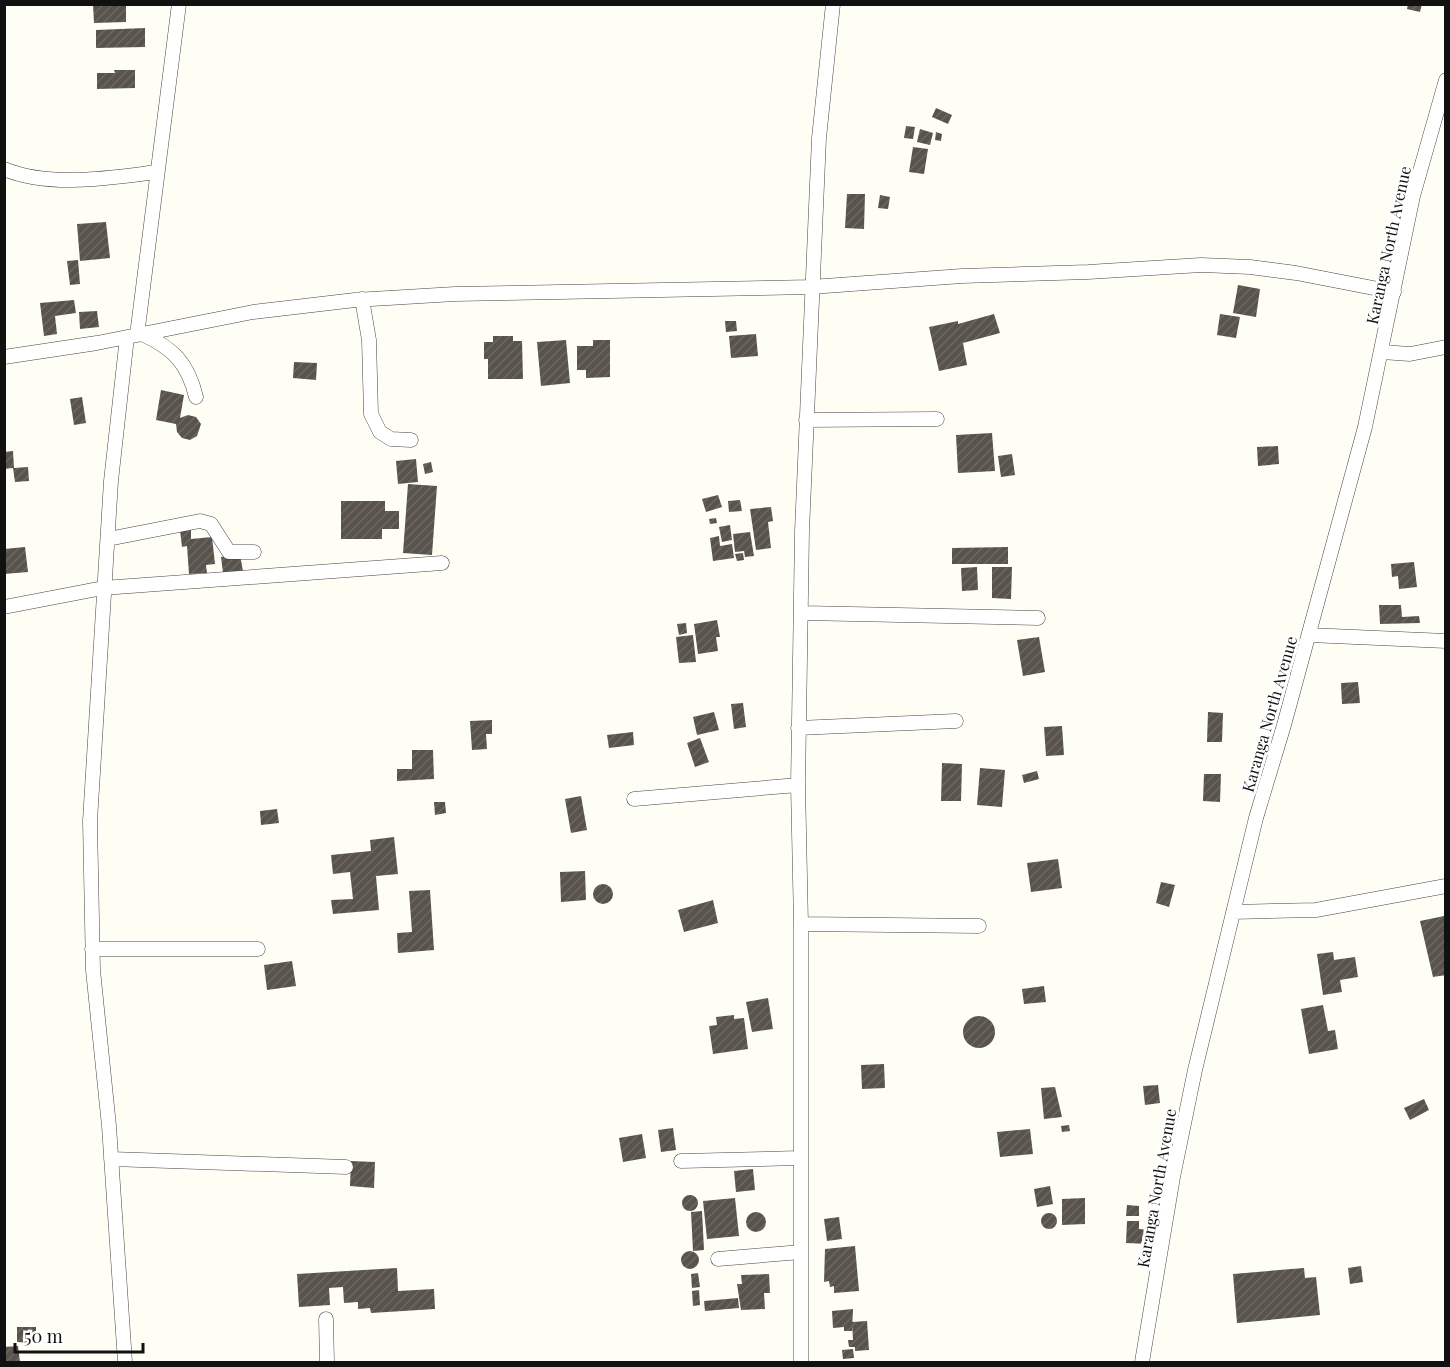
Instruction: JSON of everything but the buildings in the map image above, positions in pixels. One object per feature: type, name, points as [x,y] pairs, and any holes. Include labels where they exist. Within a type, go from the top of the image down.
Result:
[{"type":"street","points":[[125,1362],[111,1159],[92,950],[90,821],[103,588],[108,539],[179,4]]},
{"type":"street","points":[[801,1362],[799,1158],[801,924],[798,728],[803,613],[806,420],[819,138],[833,4]]},
{"type":"street","name":"Karanga North Avenue","points":[[1142,1362],[1173,1177],[1195,1070],[1256,818],[1309,635],[1365,427],[1413,196],[1446,80]]},
{"type":"street","points":[[4,169],[34,178],[52,179],[157,172]]},
{"type":"street","points":[[4,357],[253,312],[362,299],[455,294],[812,287],[962,276],[1201,265],[1250,267],[1296,273],[1394,292]]},
{"type":"street","points":[[362,299],[369,340],[369,403],[374,424],[391,439],[411,440]]},
{"type":"street","points":[[135,335],[170,351],[184,364],[196,397]]},
{"type":"street","points":[[1382,352],[1410,354],[1446,347]]},
{"type":"street","points":[[806,420],[937,419]]},
{"type":"street","points":[[108,539],[200,521],[211,524],[229,552],[254,552]]},
{"type":"street","points":[[4,606],[103,588],[442,563]]},
{"type":"street","points":[[803,613],[1038,618]]},
{"type":"street","points":[[1309,635],[1446,641]]},
{"type":"street","points":[[798,728],[956,721]]},
{"type":"street","points":[[634,800],[798,784]]},
{"type":"street","points":[[1233,912],[1316,910],[1446,886]]},
{"type":"street","points":[[801,924],[979,926]]},
{"type":"street","points":[[92,950],[258,949]]},
{"type":"street","points":[[681,1161],[799,1158]]},
{"type":"street","points":[[111,1159],[346,1167]]},
{"type":"street","points":[[718,1259],[801,1252]]},
{"type":"street","points":[[326,1319],[327,1362]]}]
